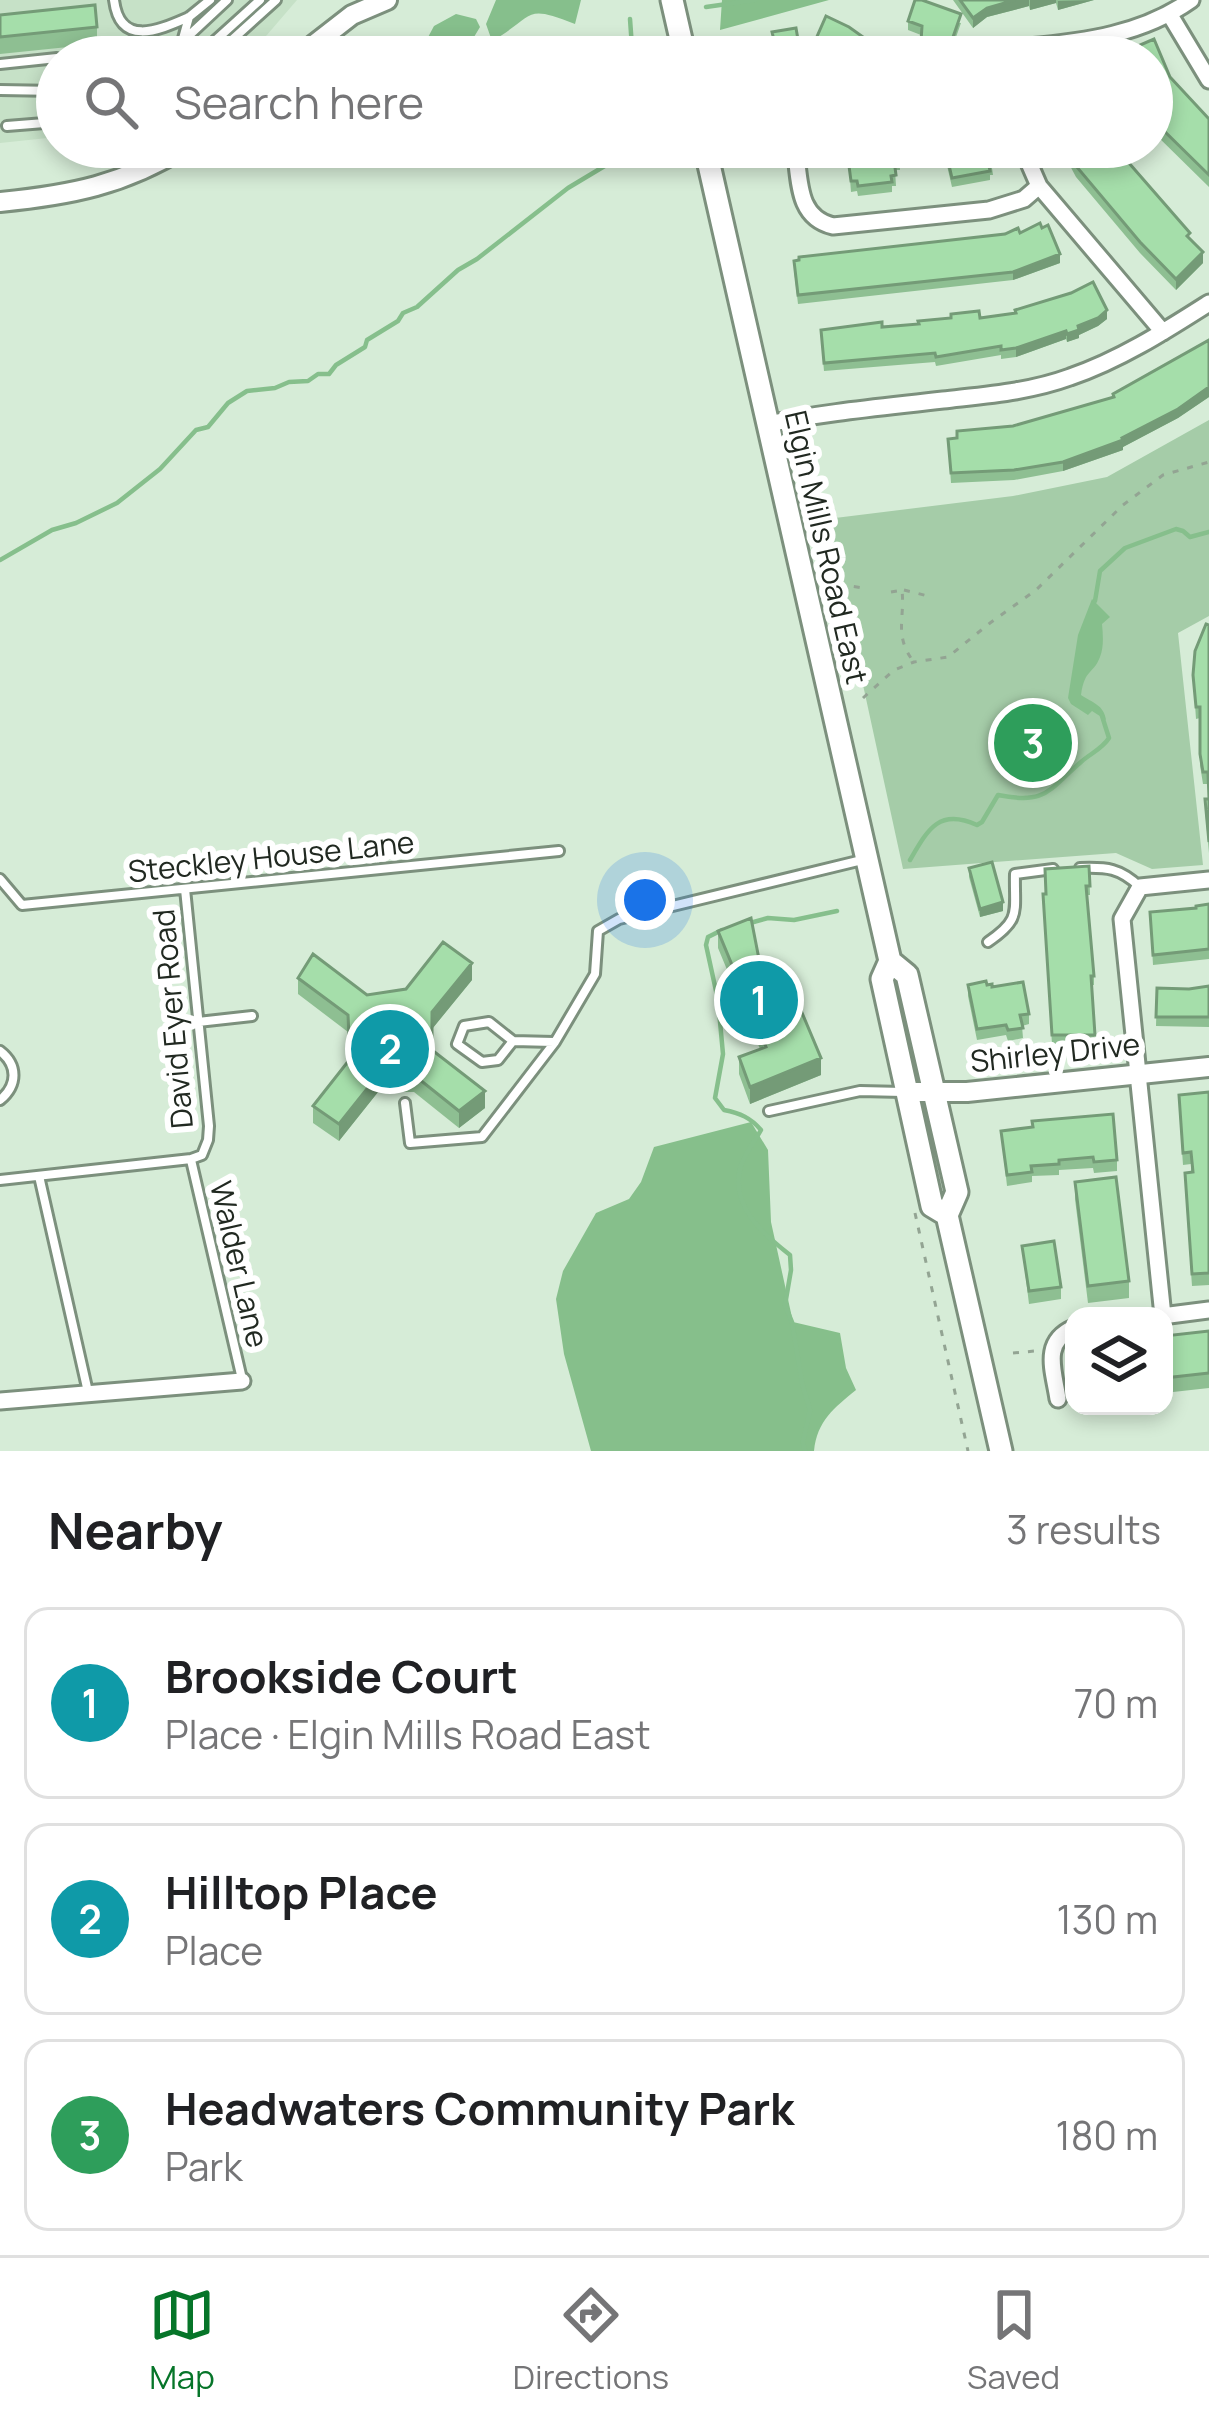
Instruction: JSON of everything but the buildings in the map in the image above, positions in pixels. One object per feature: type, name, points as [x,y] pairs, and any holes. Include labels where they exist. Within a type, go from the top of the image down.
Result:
[{"type":"main road","points":[[672,0],[680,36]]},
{"type":"main road","name":"Elgin Mills Road East","points":[[710,168],[890,961],[883,979],[932,1206],[947,1215]]},
{"type":"main road","name":"Elgin Mills Road East","points":[[890,961],[907,975],[957,1192],[947,1215],[1001,1451]]},
{"type":"street","points":[[325,36],[352,15],[387,0]]},
{"type":"street","points":[[1106,36],[1170,15],[1191,0]]},
{"type":"street","points":[[1170,15],[1209,80]]},
{"type":"street","points":[[0,202],[58,196],[111,183],[146,168]]},
{"type":"street","points":[[798,168],[804,207],[817,220],[833,226],[989,210],[1012,205],[1039,186]]},
{"type":"street","points":[[1031,168],[1039,186],[1162,332]]},
{"type":"street","points":[[768,424],[1024,390],[1072,377],[1209,303]]},
{"type":"street","points":[[1162,1307],[1122,919],[1140,886],[1209,880]]},
{"type":"street","name":"Shirley Drive","points":[[907,1092],[967,1092],[1209,1067]]},
{"type":"street","points":[[1173,1315],[1209,1310]]},
{"type":"street","points":[[1058,1399],[1053,1348],[1065,1333]]},
{"type":"street","points":[[0,1401],[242,1381]]},
{"type":"lane","points":[[114,0],[119,20],[146,33],[189,17],[210,0]]},
{"type":"lane","points":[[188,36],[227,0]]},
{"type":"lane","points":[[220,36],[260,0]]},
{"type":"lane","points":[[237,36],[277,0]]},
{"type":"lane","points":[[184,36],[189,17]]},
{"type":"lane","points":[[0,64],[36,60]]},
{"type":"lane","points":[[0,90],[36,91]]},
{"type":"lane","points":[[8,126],[36,124]]},
{"type":"lane","name":"Steckley House Lane","points":[[0,880],[22,905],[559,851]]},
{"type":"lane","points":[[406,1103],[410,1143],[482,1137],[555,1042],[595,974],[598,932],[619,919],[867,859]]},
{"type":"lane","points":[[988,941],[1009,928],[1016,874],[1103,867],[1126,873],[1140,886]]},
{"type":"lane","name":"David Eyer Road","points":[[0,1180],[202,1155],[208,1140],[184,890]]},
{"type":"lane","points":[[198,1022],[252,1016]]},
{"type":"lane","points":[[513,1041],[498,1060],[482,1062],[457,1044],[464,1026],[489,1022],[513,1041],[555,1042]]},
{"type":"lane","points":[[0,1051],[15,1075],[0,1100]]},
{"type":"lane","points":[[769,1111],[860,1091],[907,1092]]},
{"type":"lane","name":"Walder Lane","points":[[191,1159],[242,1381]]},
{"type":"lane","points":[[39,1176],[88,1394]]},
{"type":"path","points":[[863,698],[894,670],[948,657],[1036,590],[1123,505],[1163,475],[1209,463]]},
{"type":"path","points":[[839,584],[863,587]]},
{"type":"path","points":[[902,590],[900,635],[914,662]]},
{"type":"path","points":[[891,592],[932,597]]},
{"type":"path","points":[[913,1205],[968,1451]]},
{"type":"path","points":[[1012,1353],[1040,1350]]},
{"type":"shaded area","points":[[0,0],[297,0],[266,36],[36,36],[36,139],[0,143]]},
{"type":"shaded area","points":[[496,0],[581,0],[575,24],[537,14],[499,36],[490,36],[486,24]]},
{"type":"shaded area","points":[[722,0],[829,0],[720,30]]},
{"type":"shaded area","points":[[456,14],[476,19],[480,27],[475,36],[429,36],[434,26]]},
{"type":"shaded area","points":[[1209,420],[1209,616],[1178,633],[1203,865],[1152,869],[1116,853],[903,869],[827,519],[1013,496],[1107,477]]},
{"type":"shaded area","points":[[1092,599],[1110,617],[1102,624],[1101,653],[1081,695],[1100,708],[1106,720],[1092,711],[1088,715],[1068,698],[1078,635]]},
{"type":"shaded area","points":[[751,1122],[768,1150],[771,1222],[793,1322],[840,1333],[846,1368],[856,1390],[823,1423],[814,1451],[591,1451],[564,1354],[556,1299],[563,1271],[596,1213],[629,1199],[654,1147]]},
{"type":"waterway","points":[[706,7],[755,0]]},
{"type":"waterway","points":[[630,19],[631,36]]},
{"type":"waterway","points":[[0,560],[52,530],[117,503],[160,469],[196,430],[208,427],[228,403],[247,391],[329,374],[458,270],[601,168]]},
{"type":"waterway","points":[[1095,601],[1100,571],[1125,548],[1176,529],[1190,537],[1209,532]]},
{"type":"waterway","points":[[910,860],[929,831],[944,820],[977,825],[998,795],[1027,798],[1046,793],[1109,738],[1102,716]]},
{"type":"waterway","points":[[750,923],[837,911]]},
{"type":"waterway","points":[[722,930],[708,937],[706,945],[723,1054],[715,1098],[724,1110],[745,1117],[761,1130],[741,1165],[740,1193],[750,1217],[790,1255],[785,1305],[810,1410],[805,1451]]},
{"type":"place","name":"Headwaters Community Park","points":[[1033,743]]},
{"type":"place","name":"Brookside Court","points":[[759,1000]]},
{"type":"place","name":"Hilltop Place","points":[[390,1049]]}]
